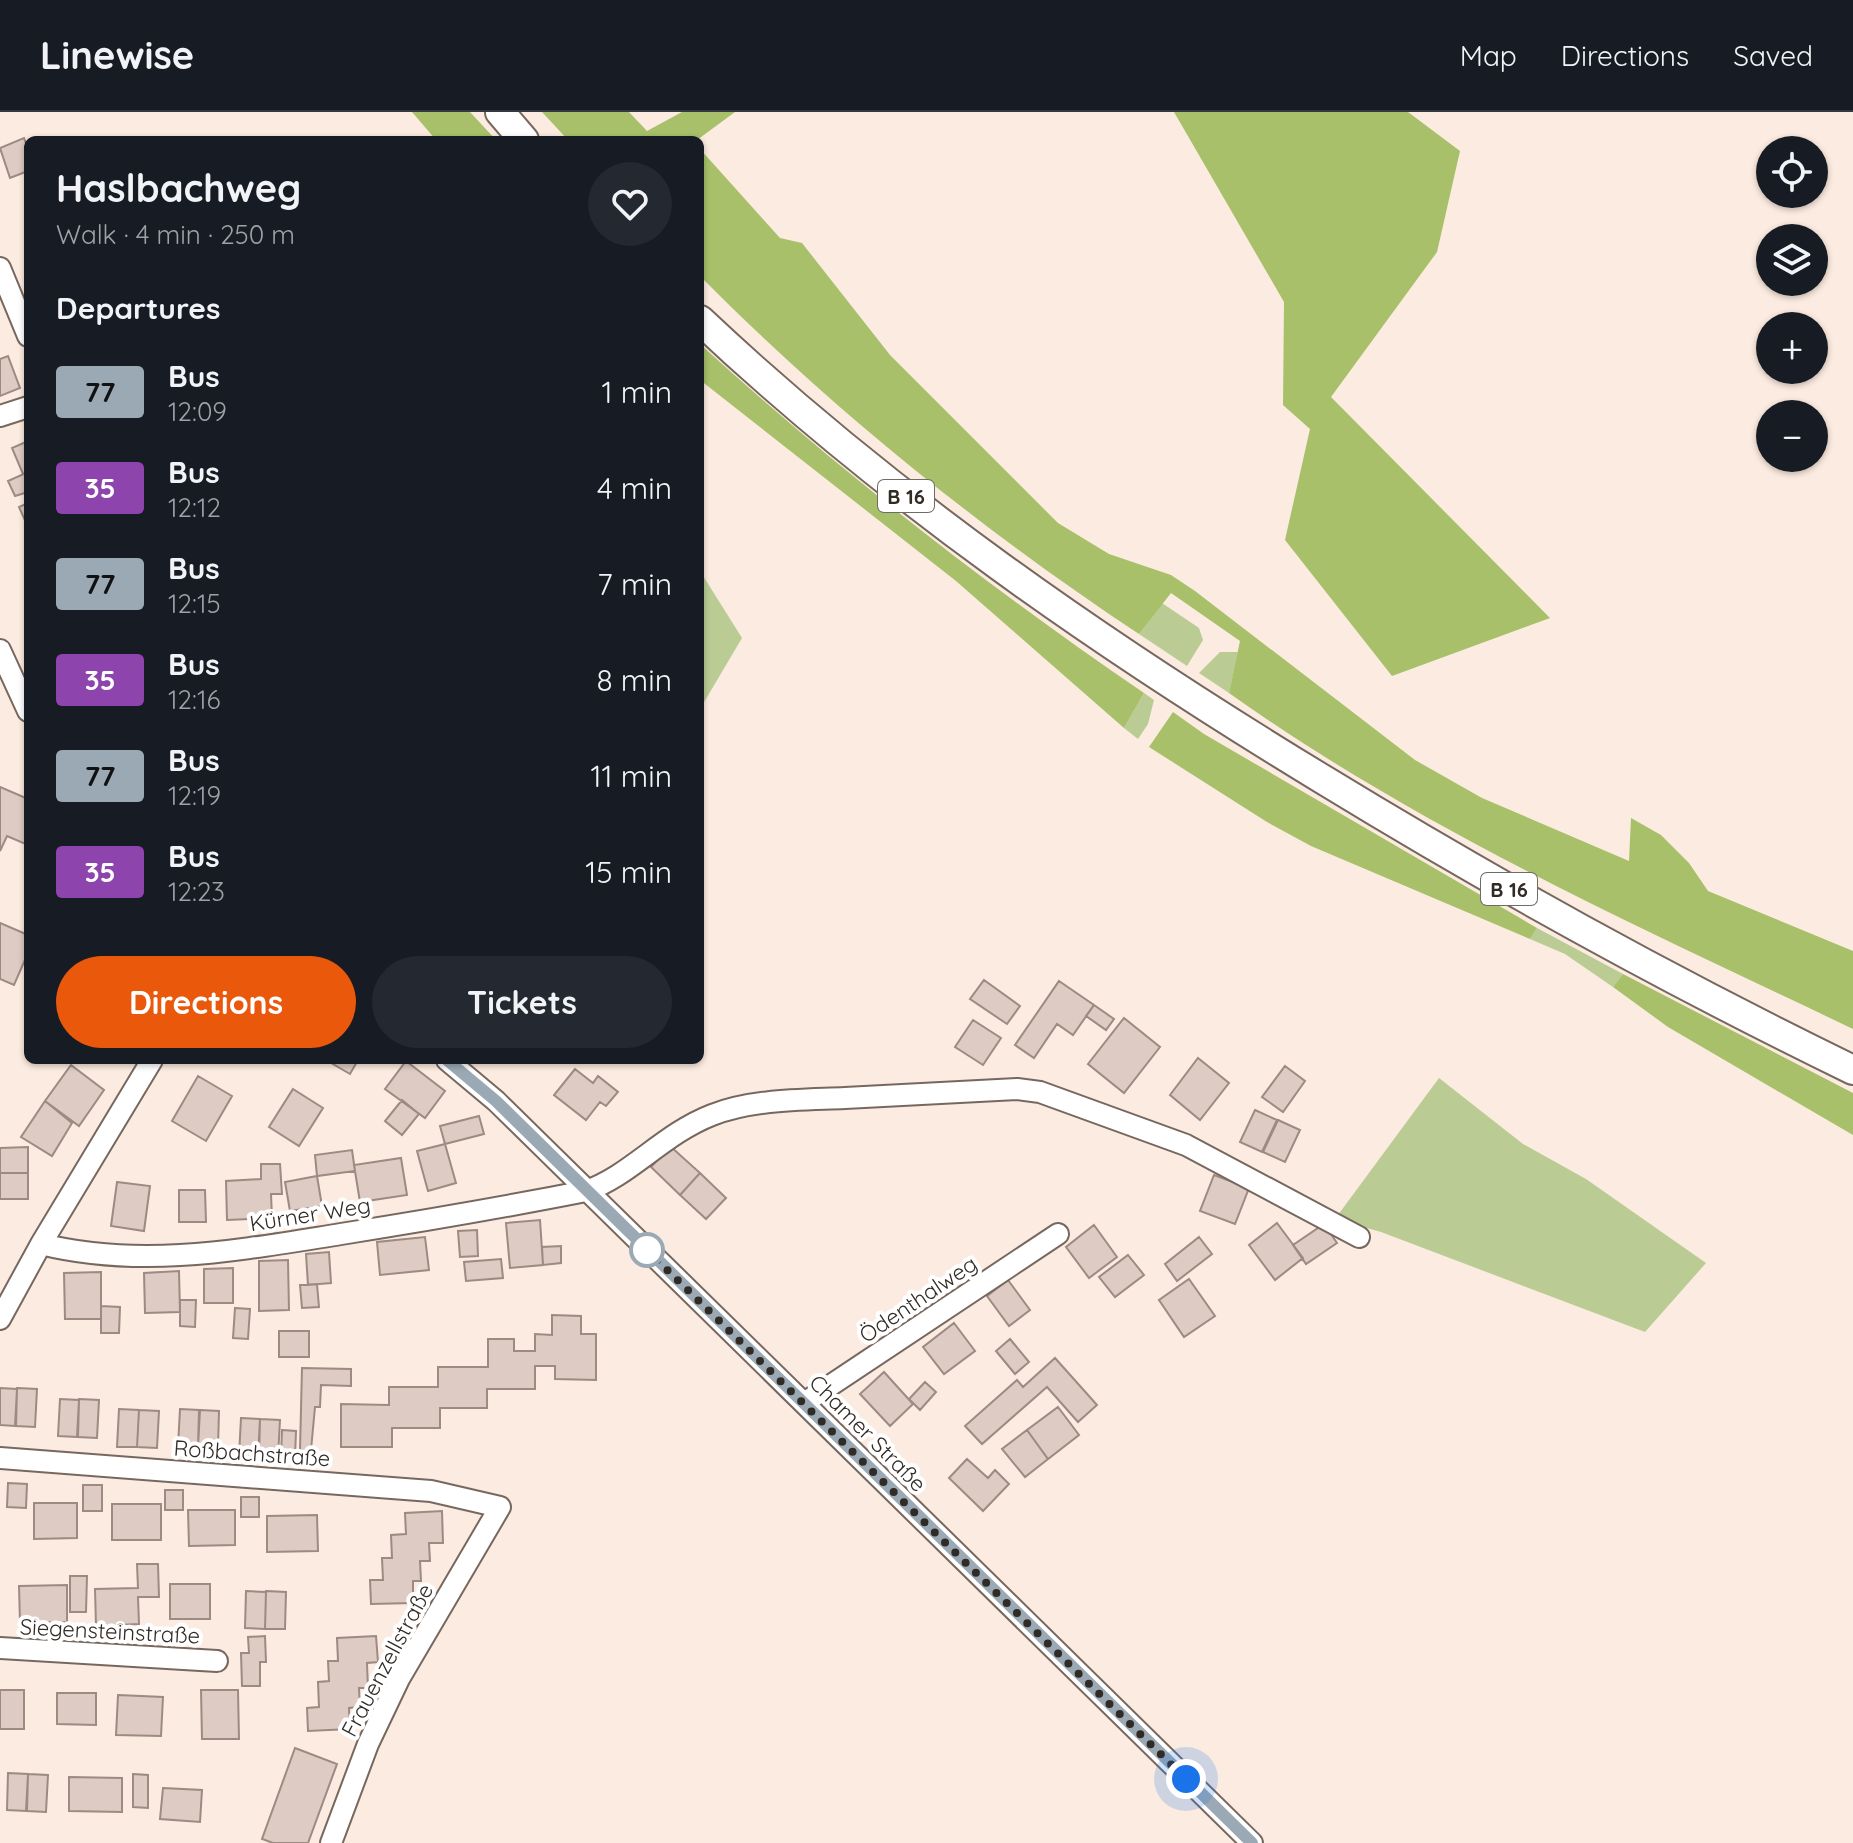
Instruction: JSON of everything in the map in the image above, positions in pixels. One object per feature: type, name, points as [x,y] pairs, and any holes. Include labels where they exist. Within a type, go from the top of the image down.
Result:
[{"type":"highway","points":[[500,112],[521,136]]},
{"type":"highway","name":"B 16","points":[[704,323],[919,507],[1216,714],[1451,857],[1620,951],[1853,1070]]},
{"type":"street","points":[[0,268],[24,326]]},
{"type":"street","points":[[0,416],[24,408]]},
{"type":"street","points":[[0,650],[8,693],[24,707]]},
{"type":"street","points":[[0,1319],[41,1244],[150,1064]]},
{"type":"street","name":"Chamer Straße","points":[[452,1064],[496,1101],[1252,1843]]},
{"type":"street","name":"Kürner Weg","points":[[41,1244],[107,1256],[209,1255],[586,1191],[607,1184],[684,1128],[714,1114],[744,1107],[784,1101],[1017,1089],[1040,1092],[1186,1145],[1359,1237]]},
{"type":"street","name":"Ödenthalweg","points":[[804,1403],[1058,1234]]},
{"type":"street","name":"Roßbachstraße","points":[[0,1458],[431,1491],[500,1507]]},
{"type":"street","name":"Frauenzellstraße","points":[[331,1843],[368,1744],[399,1679],[500,1507]]},
{"type":"street","name":"Siegensteinstraße","points":[[0,1648],[217,1661]]},
{"type":"green space","points":[[412,112],[470,112],[492,136],[433,136]]},
{"type":"green space","points":[[542,112],[629,112],[647,131],[682,112],[735,112],[702,136],[564,136]]},
{"type":"green space","points":[[1174,112],[1408,112],[1460,151],[1437,252],[1331,397],[1550,618],[1392,676],[1285,540],[1310,429],[1283,405],[1284,302]]},
{"type":"green space","points":[[704,153],[780,238],[802,243],[890,355],[1058,523],[1109,554],[1171,575],[1415,760],[1482,798],[1629,861],[1631,818],[1661,835],[1689,863],[1708,891],[1853,951],[1853,1029],[1534,874],[1378,789],[1303,743],[1229,693],[1240,641],[1171,593],[1139,634],[1023,553],[910,466],[751,326],[704,280]]},
{"type":"green space","points":[[704,348],[806,437],[916,526],[1144,693],[1124,728],[956,581],[704,383]]},
{"type":"green space","points":[[704,577],[742,638],[704,702]]},
{"type":"green space","points":[[1162,603],[1199,628],[1203,640],[1187,666],[1139,634]]},
{"type":"green space","points":[[1220,652],[1238,652],[1229,693],[1199,673]]},
{"type":"green space","points":[[1144,693],[1154,700],[1148,724],[1138,739],[1124,728]]},
{"type":"green space","points":[[1173,712],[1204,734],[1537,928],[1530,939],[1311,846],[1267,822],[1149,747]]},
{"type":"green space","points":[[1537,928],[1623,974],[1613,987],[1565,954],[1530,939]]},
{"type":"green space","points":[[1623,974],[1853,1093],[1853,1135],[1668,1027],[1613,987]]},
{"type":"green space","points":[[1439,1078],[1523,1144],[1586,1179],[1706,1263],[1645,1332],[1381,1232],[1335,1219]]},
{"type":"building","points":[[24,138],[24,173],[10,178],[0,148]]},
{"type":"building","points":[[8,356],[20,388],[0,396],[0,359]]},
{"type":"building","points":[[24,443],[24,474],[23,474],[12,448]]},
{"type":"building","points":[[24,474],[24,493],[15,496],[8,481]]},
{"type":"building","points":[[0,787],[24,797],[24,843],[7,836],[0,851]]},
{"type":"building","points":[[0,923],[24,933],[24,962],[14,985],[0,979]]},
{"type":"building","points":[[984,980],[1020,1006],[1007,1024],[970,999]]},
{"type":"building","points":[[1059,981],[1094,1005],[1073,1035],[1057,1024],[1034,1058],[1015,1045]]},
{"type":"building","points":[[1094,1005],[1114,1019],[1106,1030],[1086,1016]]},
{"type":"building","points":[[1124,1018],[1160,1047],[1124,1093],[1088,1064]]},
{"type":"building","points":[[973,1020],[1001,1038],[983,1065],[955,1047]]},
{"type":"building","points":[[1198,1058],[1229,1083],[1200,1120],[1170,1095]]},
{"type":"building","points":[[333,1064],[356,1064],[350,1074]]},
{"type":"building","points":[[404,1064],[410,1064],[445,1091],[425,1118],[385,1089]]},
{"type":"building","points":[[71,1065],[104,1090],[79,1126],[45,1101]]},
{"type":"building","points":[[1285,1066],[1305,1081],[1283,1112],[1262,1097]]},
{"type":"building","points":[[575,1069],[593,1083],[598,1076],[618,1092],[606,1106],[600,1102],[586,1120],[554,1095]]},
{"type":"building","points":[[198,1076],[232,1096],[206,1141],[172,1121]]},
{"type":"building","points":[[293,1089],[323,1108],[299,1146],[269,1127]]},
{"type":"building","points":[[402,1100],[419,1114],[402,1135],[385,1121]]},
{"type":"building","points":[[45,1101],[72,1123],[52,1156],[21,1137]]},
{"type":"building","points":[[1255,1110],[1277,1120],[1262,1152],[1240,1142]]},
{"type":"building","points":[[479,1116],[484,1134],[445,1144],[440,1126]]},
{"type":"building","points":[[1278,1120],[1300,1130],[1285,1162],[1263,1152]]},
{"type":"building","points":[[445,1144],[456,1183],[428,1191],[417,1151]]},
{"type":"building","points":[[670,1146],[700,1173],[680,1195],[651,1167]]},
{"type":"building","points":[[28,1147],[28,1173],[0,1173],[0,1148]]},
{"type":"building","points":[[352,1150],[355,1171],[317,1176],[315,1155]]},
{"type":"building","points":[[401,1158],[407,1195],[360,1202],[354,1165]]},
{"type":"building","points":[[261,1164],[280,1164],[282,1194],[271,1194],[272,1218],[227,1220],[226,1181],[261,1179]]},
{"type":"building","points":[[0,1173],[28,1173],[28,1199],[0,1199]]},
{"type":"building","points":[[700,1173],[726,1198],[706,1219],[680,1195]]},
{"type":"building","points":[[1214,1175],[1249,1188],[1235,1224],[1200,1211]]},
{"type":"building","points":[[317,1176],[322,1206],[290,1211],[285,1182]]},
{"type":"building","points":[[117,1182],[150,1186],[144,1231],[111,1226]]},
{"type":"building","points":[[179,1190],[205,1190],[206,1222],[179,1222]]},
{"type":"building","points":[[540,1220],[543,1265],[510,1268],[506,1223]]},
{"type":"building","points":[[1277,1223],[1303,1258],[1275,1280],[1249,1245]]},
{"type":"building","points":[[1324,1224],[1337,1243],[1306,1264],[1293,1245]]},
{"type":"building","points":[[1094,1225],[1117,1257],[1089,1278],[1066,1247]]},
{"type":"building","points":[[477,1230],[478,1256],[460,1257],[458,1231]]},
{"type":"building","points":[[425,1237],[429,1270],[380,1275],[377,1242]]},
{"type":"building","points":[[1199,1237],[1212,1254],[1177,1281],[1165,1264]]},
{"type":"building","points":[[561,1246],[561,1263],[543,1265],[542,1247]]},
{"type":"building","points":[[329,1252],[331,1283],[308,1285],[306,1254]]},
{"type":"building","points":[[1128,1255],[1144,1275],[1115,1297],[1099,1277]]},
{"type":"building","points":[[501,1259],[503,1278],[466,1281],[464,1262]]},
{"type":"building","points":[[288,1260],[289,1310],[259,1311],[259,1261]]},
{"type":"building","points":[[233,1268],[233,1303],[204,1303],[204,1269]]},
{"type":"building","points":[[179,1271],[180,1312],[145,1313],[144,1273]]},
{"type":"building","points":[[101,1272],[101,1319],[65,1319],[64,1273]]},
{"type":"building","points":[[1189,1279],[1215,1316],[1184,1337],[1159,1300]]},
{"type":"building","points":[[1008,1280],[1030,1310],[1009,1326],[987,1296]]},
{"type":"building","points":[[317,1284],[319,1307],[302,1308],[300,1285]]},
{"type":"building","points":[[180,1300],[196,1300],[195,1327],[180,1326]]},
{"type":"building","points":[[101,1306],[120,1307],[119,1333],[101,1333]]},
{"type":"building","points":[[235,1308],[250,1309],[248,1339],[233,1338]]},
{"type":"building","points":[[552,1315],[581,1316],[581,1334],[596,1334],[596,1380],[555,1379],[555,1366],[535,1366],[535,1389],[487,1389],[487,1408],[440,1408],[440,1428],[392,1428],[392,1447],[341,1447],[341,1404],[389,1405],[389,1387],[438,1387],[438,1367],[488,1367],[488,1339],[514,1339],[514,1351],[535,1351],[535,1334],[552,1335]]},
{"type":"building","points":[[954,1323],[975,1351],[944,1374],[923,1347]]},
{"type":"building","points":[[279,1331],[309,1331],[309,1357],[279,1357]]},
{"type":"building","points":[[1010,1339],[1029,1362],[1015,1374],[996,1351]]},
{"type":"building","points":[[1055,1358],[1097,1405],[1078,1422],[1047,1387],[982,1444],[965,1426],[1017,1380],[1023,1387]]},
{"type":"building","points":[[302,1368],[351,1369],[351,1386],[321,1385],[320,1407],[315,1407],[311,1450],[300,1450]]},
{"type":"building","points":[[884,1372],[913,1404],[890,1426],[860,1394]]},
{"type":"building","points":[[925,1382],[936,1392],[920,1410],[909,1399]]},
{"type":"building","points":[[0,1388],[17,1389],[15,1426],[0,1425]]},
{"type":"building","points":[[17,1388],[37,1389],[35,1427],[16,1426]]},
{"type":"building","points":[[60,1399],[79,1400],[77,1437],[58,1436]]},
{"type":"building","points":[[79,1399],[99,1400],[97,1438],[78,1437]]},
{"type":"building","points":[[1058,1407],[1079,1435],[1048,1459],[1027,1430]]},
{"type":"building","points":[[119,1409],[139,1410],[137,1447],[117,1447]]},
{"type":"building","points":[[180,1409],[199,1410],[198,1447],[178,1446]]},
{"type":"building","points":[[139,1410],[159,1411],[157,1448],[137,1447]]},
{"type":"building","points":[[200,1410],[219,1411],[218,1448],[198,1447]]},
{"type":"building","points":[[241,1418],[260,1419],[258,1457],[239,1456]]},
{"type":"building","points":[[260,1419],[280,1420],[278,1457],[259,1456]]},
{"type":"building","points":[[282,1430],[296,1431],[295,1457],[281,1457]]},
{"type":"building","points":[[1027,1430],[1048,1459],[1025,1477],[1002,1449]]},
{"type":"building","points":[[967,1459],[988,1478],[995,1470],[1009,1484],[983,1511],[949,1478]]},
{"type":"building","points":[[8,1483],[27,1484],[26,1508],[7,1507]]},
{"type":"building","points":[[83,1485],[102,1485],[102,1511],[83,1511]]},
{"type":"building","points":[[165,1490],[183,1490],[183,1510],[165,1510]]},
{"type":"building","points":[[241,1497],[259,1497],[259,1517],[241,1517]]},
{"type":"building","points":[[34,1503],[77,1503],[77,1538],[34,1539]]},
{"type":"building","points":[[112,1504],[161,1504],[161,1540],[112,1540]]},
{"type":"building","points":[[188,1510],[235,1510],[235,1545],[189,1546]]},
{"type":"building","points":[[442,1511],[443,1543],[429,1543],[430,1561],[420,1561],[421,1581],[413,1581],[413,1603],[371,1604],[370,1580],[383,1580],[382,1558],[392,1558],[391,1535],[406,1534],[405,1513]]},
{"type":"building","points":[[317,1515],[318,1551],[267,1552],[267,1516]]},
{"type":"building","points":[[137,1564],[158,1564],[159,1597],[138,1597],[139,1624],[96,1626],[95,1589],[138,1588]]},
{"type":"building","points":[[70,1576],[87,1576],[86,1612],[70,1612]]},
{"type":"building","points":[[170,1584],[210,1584],[210,1619],[170,1619]]},
{"type":"building","points":[[67,1585],[67,1622],[20,1623],[19,1586]]},
{"type":"building","points":[[246,1591],[266,1592],[265,1629],[245,1628]]},
{"type":"building","points":[[266,1591],[286,1592],[285,1629],[265,1629]]},
{"type":"building","points":[[265,1636],[266,1662],[260,1662],[260,1686],[242,1686],[241,1653],[249,1653],[248,1637]]},
{"type":"building","points":[[376,1636],[378,1662],[367,1663],[368,1688],[359,1688],[360,1707],[349,1708],[350,1729],[308,1731],[307,1708],[319,1707],[318,1682],[329,1681],[328,1661],[338,1661],[337,1638]]},
{"type":"building","points":[[0,1690],[24,1690],[24,1729],[0,1729]]},
{"type":"building","points":[[201,1690],[238,1690],[239,1739],[202,1739]]},
{"type":"building","points":[[57,1693],[96,1693],[96,1725],[57,1724]]},
{"type":"building","points":[[118,1695],[163,1697],[161,1736],[116,1735]]},
{"type":"building","points":[[295,1748],[337,1764],[308,1843],[273,1843],[262,1839]]},
{"type":"building","points":[[8,1773],[28,1774],[26,1811],[7,1810]]},
{"type":"building","points":[[28,1774],[48,1775],[46,1812],[27,1811]]},
{"type":"building","points":[[133,1774],[148,1775],[148,1808],[133,1807]]},
{"type":"building","points":[[69,1777],[122,1778],[122,1812],[69,1811]]},
{"type":"building","points":[[163,1788],[202,1790],[200,1822],[160,1819]]},
{"type":"bus line","name":"77","points":[[452,1064],[496,1101],[1252,1843]]},
{"type":"route","points":[[647,1250],[1186,1779]]}]
